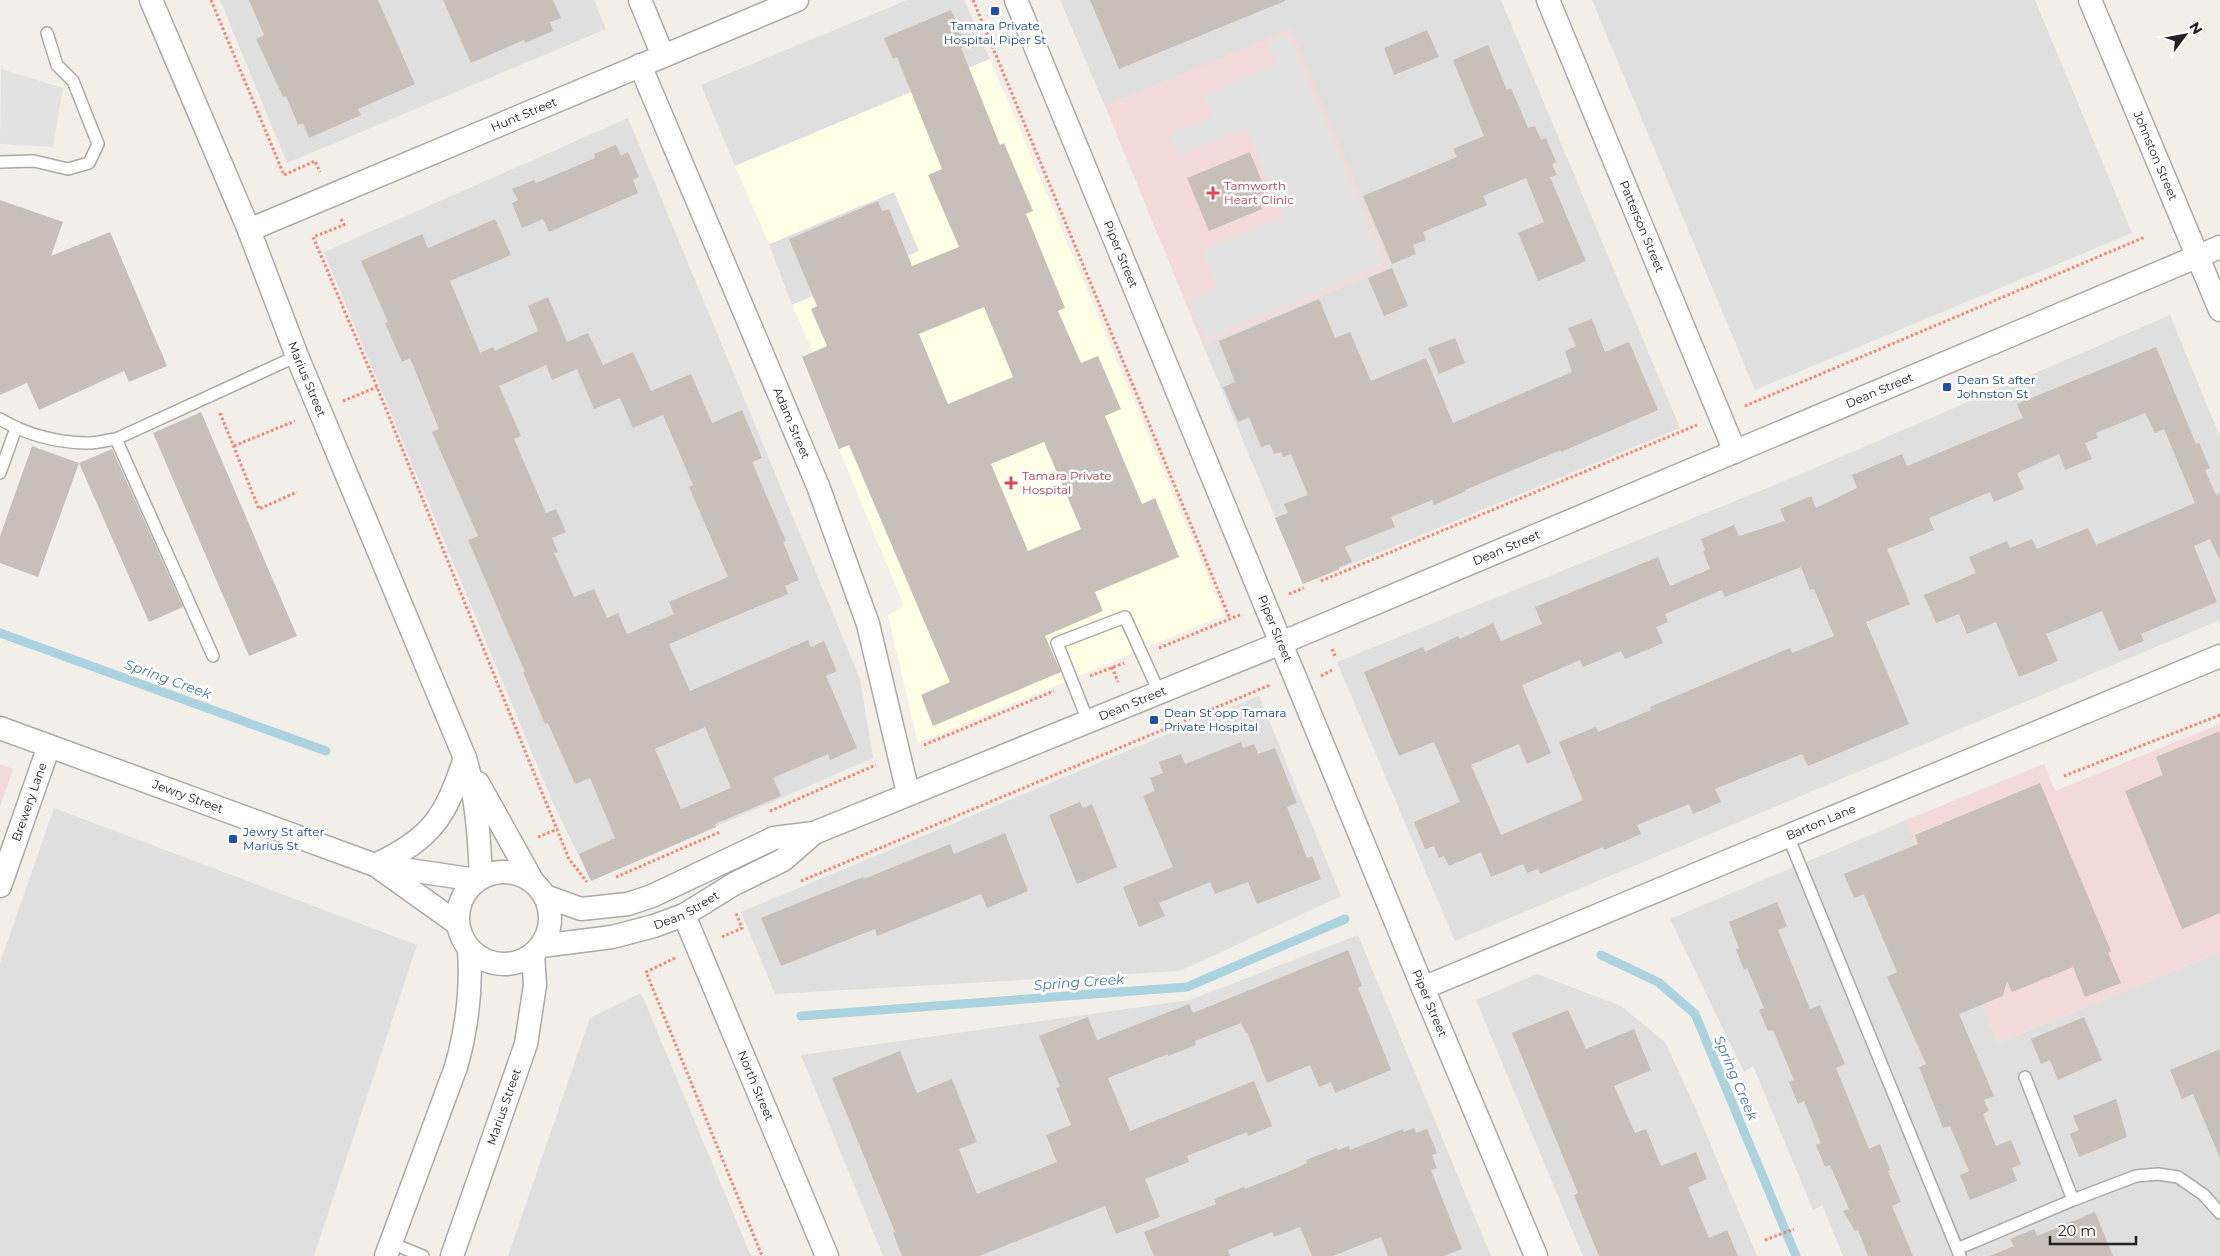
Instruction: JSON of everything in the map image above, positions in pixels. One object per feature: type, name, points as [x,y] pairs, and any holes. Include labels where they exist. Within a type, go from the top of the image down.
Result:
[{"type":"street","name":"Marius Street","points":[[151,0],[249,230],[297,356],[465,758],[474,786],[478,813],[479,878]]},
{"type":"street","points":[[640,0],[663,56]]},
{"type":"street","name":"Hunt Street","points":[[249,230],[797,0]]},
{"type":"street","name":"Piper Street","points":[[1016,0],[1422,988],[1536,1256]]},
{"type":"street","name":"Patterson Street","points":[[1548,0],[1735,452]]},
{"type":"street","name":"Johnston Street","points":[[2091,0],[2220,310]]},
{"type":"street","name":"Adam Street","points":[[640,65],[818,486],[868,624],[908,793]]},
{"type":"street","name":"Dean Street","points":[[538,888],[581,909],[628,904],[652,896],[774,838],[814,833],[908,793],[1281,643],[2220,247]]},
{"type":"street","name":"Barton Lane","points":[[1422,988],[2220,656]]},
{"type":"street","name":"Jewry Street","points":[[0,728],[375,865],[479,878]]},
{"type":"street","name":"Brewery Lane","points":[[0,886],[49,746]]},
{"type":"street","name":"Marius Street","points":[[465,758],[538,888]]},
{"type":"street","points":[[375,865],[408,848],[441,817],[452,797],[465,758]]},
{"type":"street","name":"Dean Street","points":[[537,950],[612,937],[654,926],[684,915],[734,884],[782,860],[814,833]]},
{"type":"street","name":"Jewry Street","points":[[375,865],[458,924]]},
{"type":"street","points":[[506,871],[520,874],[538,888],[549,909],[550,922],[548,934],[537,950],[521,962],[501,964],[480,959],[469,950],[461,938],[457,911],[461,899],[468,888],[479,878],[494,872],[506,871]]},
{"type":"street","name":"North Street","points":[[684,915],[827,1256]]},
{"type":"street","points":[[389,1250],[456,1067],[464,1039],[469,1010],[471,977],[469,950]]},
{"type":"street","name":"Marius Street","points":[[452,1256],[526,1044],[535,985],[537,950]]},
{"type":"lane","points":[[0,162],[34,161],[68,169],[89,163],[98,144],[73,81],[57,65],[47,33]]},
{"type":"lane","points":[[0,419],[16,428],[52,439],[87,444],[116,439],[297,356]]},
{"type":"lane","points":[[0,474],[16,428]]},
{"type":"lane","points":[[116,439],[213,656]]},
{"type":"lane","points":[[1088,720],[1057,643],[1126,617],[1158,692]]},
{"type":"lane","points":[[1788,836],[1958,1252],[2073,1200],[2136,1176],[2158,1174],[2178,1177],[2204,1195],[2220,1213]]},
{"type":"lane","points":[[2025,1077],[2073,1200]]},
{"type":"lane","points":[[389,1250],[423,1256]]},
{"type":"path","points":[[211,0],[284,175],[315,160],[344,225],[313,237],[381,396],[570,860],[592,888]]},
{"type":"path","points":[[973,0],[1230,619]]},
{"type":"path","points":[[1744,406],[2145,237]]},
{"type":"path","points":[[212,394],[258,509],[297,492]]},
{"type":"path","points":[[1321,581],[1700,424]]},
{"type":"path","points":[[1293,592],[1304,588]]},
{"type":"path","points":[[1331,646],[1336,658]]},
{"type":"path","points":[[1112,667],[1117,678]]},
{"type":"path","points":[[1323,675],[1332,670]]},
{"type":"path","points":[[797,883],[1268,685]]},
{"type":"path","points":[[2064,776],[2220,715]]},
{"type":"path","points":[[1139,732],[1141,738]]},
{"type":"path","points":[[763,814],[877,764]]},
{"type":"path","points":[[610,880],[728,829]]},
{"type":"path","points":[[735,909],[742,928],[646,972],[762,1256]]},
{"type":"path","points":[[1766,1240],[1794,1229]]},
{"type":"shaded area","points":[[220,0],[594,0],[606,29],[287,163]]},
{"type":"shaded area","points":[[907,0],[964,0],[990,59],[735,166],[701,85]]},
{"type":"shaded area","points":[[1060,0],[1501,0],[1680,428],[1303,584],[1203,345],[1390,267],[1291,30],[1105,106]]},
{"type":"shaded area","points":[[1592,0],[2035,0],[2132,233],[1755,390]]},
{"type":"shaded area","points":[[1291,29],[1390,267],[1203,345],[1105,106]]},
{"type":"shaded area","points":[[1289,34],[1385,264],[1205,339],[1188,300],[1218,288],[1202,251],[1283,217],[1246,128],[1178,156],[1169,135],[1213,117],[1204,95],[1276,65],[1268,43]]},
{"type":"shaded area","name":"Tamara Private Hospital","points":[[990,59],[1224,615],[918,743],[888,615],[904,606],[802,359],[813,352],[792,305],[919,251],[894,192],[769,244],[735,166]]},
{"type":"shaded area","points":[[1,69],[63,88],[53,147],[0,144]]},
{"type":"shaded area","points":[[628,118],[860,679],[873,758],[591,881],[553,803],[324,252]]},
{"type":"shaded area","points":[[894,192],[919,251],[792,305],[769,244]]},
{"type":"shaded area","points":[[2170,315],[2220,437],[2220,620],[1455,941],[1337,662],[1787,480]]},
{"type":"shaded area","points":[[1259,696],[1341,896],[1180,971],[775,994],[741,912]]},
{"type":"shaded area","points":[[2220,724],[2220,952],[1998,1043],[1906,820],[2044,764],[2055,791]]},
{"type":"shaded area","points":[[0,764],[13,769],[0,807]]},
{"type":"shaded area","points":[[54,808],[417,945],[314,1256],[0,1256],[0,963]]},
{"type":"shaded area","points":[[1906,820],[1998,1043],[2220,952],[2220,1256],[1843,1256],[1822,1205],[1813,1210],[1753,1066],[1744,1072],[1670,919]]},
{"type":"shaded area","points":[[1358,935],[1491,1256],[883,1256],[801,1055],[1190,1000]]},
{"type":"shaded area","points":[[1537,974],[1621,1006],[1665,1042],[1695,1107],[1757,1256],[1583,1256],[1476,1000]]},
{"type":"shaded area","points":[[641,993],[751,1256],[508,1256],[590,1018]]},
{"type":"building","points":[[249,0],[378,0],[415,84],[358,109],[361,115],[309,138],[303,123],[298,125],[286,96],[283,97],[256,39],[264,35]]},
{"type":"building","points":[[443,0],[553,0],[561,18],[550,22],[553,31],[525,43],[524,40],[471,63]]},
{"type":"building","points":[[1090,0],[1285,0],[1285,1],[1119,69]]},
{"type":"building","name":"Tamara Private Hospital","points":[[951,10],[966,46],[961,48],[1000,145],[1004,143],[1033,211],[1026,214],[1065,308],[1058,311],[1081,363],[1098,356],[1121,409],[1105,416],[1142,504],[1155,498],[1179,557],[1095,592],[1103,611],[1045,636],[1061,672],[933,726],[921,695],[950,682],[849,445],[839,449],[802,357],[827,346],[811,309],[817,306],[789,239],[878,201],[882,211],[889,209],[912,266],[959,247],[928,175],[942,169],[897,57],[893,59],[884,38]],"holes":[[[984,307],[1013,377],[948,404],[919,334]],[[1044,442],[1081,529],[1028,551],[991,464]]]},
{"type":"building","points":[[1427,30],[1439,57],[1394,75],[1384,48]]},
{"type":"building","points":[[1488,45],[1507,90],[1511,88],[1528,128],[1535,126],[1541,140],[1546,138],[1556,162],[1552,164],[1557,175],[1550,177],[1586,261],[1538,281],[1518,233],[1544,222],[1526,178],[1483,196],[1487,205],[1423,232],[1426,240],[1413,245],[1416,254],[1392,264],[1363,196],[1457,157],[1453,149],[1484,136],[1453,60]]},
{"type":"building","points":[[616,145],[621,156],[628,152],[639,177],[633,180],[638,193],[549,232],[543,219],[522,228],[512,203],[518,200],[512,189],[534,180],[536,183],[595,158],[594,154]]},
{"type":"building","points":[[1250,152],[1266,192],[1256,196],[1262,209],[1209,231],[1187,178]]},
{"type":"building","points":[[0,200],[63,222],[51,256],[110,232],[167,366],[129,382],[124,371],[39,410],[27,383],[0,395]]},
{"type":"building","points":[[495,219],[511,255],[450,281],[480,353],[493,347],[495,351],[538,331],[528,306],[548,297],[567,342],[588,333],[603,365],[633,352],[651,391],[691,374],[712,423],[742,410],[762,458],[752,462],[786,541],[783,542],[799,580],[785,586],[788,594],[669,644],[690,691],[808,640],[811,647],[824,641],[837,671],[826,676],[857,748],[830,760],[828,754],[773,778],[781,796],[715,824],[716,827],[591,881],[579,854],[615,838],[590,778],[575,784],[548,723],[545,724],[523,672],[525,672],[468,540],[478,536],[432,432],[439,429],[410,358],[402,362],[385,323],[388,322],[361,261],[422,234],[428,248]],"holes":[[[546,365],[552,380],[577,369],[594,409],[620,398],[633,428],[663,415],[693,485],[689,487],[728,577],[669,602],[674,614],[627,634],[618,613],[607,618],[594,589],[574,597],[554,553],[558,552],[552,538],[566,532],[556,509],[546,513],[514,439],[521,436],[499,386]],[[705,727],[731,788],[681,809],[655,749]]]},
{"type":"building","points":[[1392,268],[1408,306],[1384,316],[1368,278]]},
{"type":"building","points":[[1319,299],[1335,338],[1350,332],[1371,381],[1426,358],[1453,423],[1572,372],[1565,351],[1576,346],[1568,328],[1592,319],[1605,352],[1629,342],[1658,410],[1561,452],[1561,450],[1465,490],[1434,505],[1432,500],[1391,517],[1395,527],[1345,547],[1352,562],[1303,584],[1275,518],[1288,513],[1284,504],[1308,495],[1291,454],[1283,457],[1281,452],[1274,454],[1270,444],[1261,447],[1249,417],[1238,422],[1223,387],[1235,382],[1219,341]]},
{"type":"building","points":[[1455,338],[1465,363],[1439,374],[1428,348]]},
{"type":"building","points":[[2156,347],[2196,444],[2199,443],[2210,468],[2205,470],[2216,495],[2220,493],[2220,561],[2210,539],[2194,546],[2217,602],[2141,634],[2144,641],[2119,651],[2102,611],[2046,634],[2058,661],[2019,677],[1996,622],[1967,634],[1959,614],[1936,623],[1924,595],[1976,573],[1969,557],[2007,541],[2010,548],[2032,539],[2037,549],[2088,528],[2096,545],[2195,503],[2164,429],[2155,433],[2145,413],[2096,433],[2098,438],[2085,443],[2092,459],[2065,470],[2059,454],[2017,473],[2024,489],[1994,502],[1990,492],[1929,518],[1934,530],[1887,549],[1910,604],[1866,622],[1909,724],[1808,766],[1802,754],[1764,769],[1715,789],[1721,802],[1693,814],[1689,804],[1637,825],[1641,834],[1604,850],[1603,847],[1540,874],[1538,869],[1527,873],[1523,864],[1491,877],[1481,852],[1449,866],[1444,856],[1439,858],[1434,846],[1425,849],[1414,822],[1460,802],[1434,742],[1399,756],[1364,672],[1423,647],[1425,652],[1458,636],[1460,639],[1493,623],[1501,641],[1542,624],[1535,607],[1658,557],[1670,586],[1710,569],[1703,551],[1705,550],[1701,539],[1734,525],[1739,536],[1785,521],[1780,509],[1811,496],[1816,508],[1857,488],[1852,475],[1902,454],[1907,466],[2023,418],[2017,404]],"holes":[[[1801,567],[1810,590],[1814,589],[1834,636],[1792,653],[1790,648],[1650,707],[1651,710],[1598,732],[1596,727],[1559,742],[1583,800],[1501,835],[1471,765],[1519,744],[1527,764],[1551,753],[1522,685],[1580,660],[1583,667],[1621,651],[1625,659],[1663,643],[1656,627],[1668,622],[1665,614],[1722,590],[1725,597]]]},
{"type":"building","points":[[201,412],[297,636],[249,656],[153,433]]},
{"type":"building","points":[[32,446],[79,463],[38,577],[0,563],[0,536]]},
{"type":"building","points":[[112,449],[183,607],[149,622],[79,463]]},
{"type":"building","points":[[2220,731],[2220,913],[2182,929],[2125,791],[2163,775],[2156,757]]},
{"type":"building","points":[[1241,742],[1243,748],[1254,744],[1258,754],[1275,748],[1297,803],[1287,807],[1307,858],[1312,856],[1321,879],[1257,904],[1248,882],[1215,894],[1210,882],[1159,903],[1165,916],[1139,927],[1123,887],[1173,867],[1143,796],[1155,791],[1150,778],[1163,773],[1159,762],[1181,754],[1185,764]]},
{"type":"building","points":[[2040,783],[2111,951],[2108,953],[2121,983],[2085,997],[2073,967],[2012,992],[2007,981],[2003,996],[1959,1014],[1994,1096],[1984,1100],[1989,1111],[1983,1114],[1996,1146],[2011,1140],[2021,1164],[2012,1168],[2017,1181],[1970,1200],[1960,1175],[1969,1171],[1950,1126],[1943,1128],[1919,1067],[1926,1064],[1887,977],[1897,972],[1864,894],[1854,898],[1844,874],[1918,844],[1915,835]]},
{"type":"building","points":[[1080,802],[1083,808],[1092,804],[1117,867],[1077,884],[1049,815]]},
{"type":"building","points":[[1005,833],[1028,891],[987,908],[981,894],[877,936],[875,929],[781,966],[761,918],[950,844],[954,854]]},
{"type":"building","points":[[1777,902],[1787,926],[1778,930],[1810,1009],[1820,1005],[1845,1064],[1836,1068],[1869,1149],[1880,1144],[1890,1170],[1888,1171],[1901,1202],[1892,1206],[1913,1256],[1868,1256],[1858,1230],[1855,1231],[1843,1211],[1849,1209],[1830,1165],[1825,1167],[1816,1145],[1821,1143],[1804,1101],[1798,1104],[1789,1082],[1794,1080],[1773,1030],[1768,1031],[1759,1010],[1764,1008],[1747,968],[1744,970],[1736,949],[1739,948],[1729,922]]},
{"type":"building","points":[[1348,950],[1362,986],[1358,988],[1391,1070],[1335,1093],[1331,1082],[1319,1087],[1310,1065],[1267,1083],[1247,1032],[1241,1023],[1195,1041],[1196,1045],[1108,1078],[1130,1131],[1254,1081],[1272,1126],[1248,1136],[1247,1132],[1187,1156],[1189,1162],[1145,1179],[1160,1217],[1116,1234],[1105,1206],[979,1256],[902,1256],[893,1233],[895,1232],[832,1078],[900,1051],[917,1093],[952,1079],[977,1142],[959,1149],[977,1194],[1057,1162],[1046,1135],[1071,1125],[1056,1088],[1060,1087],[1039,1036],[1088,1017],[1097,1040],[1189,1004],[1193,1013]]},
{"type":"building","points":[[1568,1010],[1586,1049],[1634,1029],[1651,1070],[1614,1086],[1635,1133],[1646,1129],[1661,1166],[1696,1152],[1707,1179],[1688,1187],[1709,1238],[1727,1230],[1738,1256],[1599,1256],[1574,1195],[1578,1193],[1512,1033]]},
{"type":"building","points":[[2084,1017],[2102,1060],[2058,1080],[2050,1060],[2041,1064],[2031,1039]]},
{"type":"building","points":[[2220,1049],[2220,1158],[2193,1094],[2182,1099],[2170,1070]]},
{"type":"building","points":[[2116,1099],[2127,1137],[2079,1157],[2070,1134],[2079,1130],[2073,1116]]},
{"type":"building","points":[[1414,1128],[1416,1133],[1427,1129],[1437,1153],[1432,1155],[1437,1168],[1431,1170],[1462,1249],[1444,1256],[1388,1256],[1381,1237],[1333,1256],[1312,1256],[1300,1227],[1274,1237],[1272,1232],[1228,1250],[1230,1256],[1154,1256],[1144,1232],[1216,1204],[1214,1199],[1297,1168],[1307,1163],[1306,1160],[1337,1148],[1338,1150],[1349,1146],[1350,1150],[1403,1129],[1404,1132]]},
{"type":"building","points":[[2095,1212],[2113,1256],[1990,1256],[2014,1246],[2010,1239],[2034,1229],[2037,1236]]},
{"type":"waterway","name":"Spring Creek","points":[[0,633],[326,751]]},
{"type":"waterway","name":"Spring Creek","points":[[801,1016],[1187,987],[1345,919]]},
{"type":"waterway","name":"Spring Creek","points":[[1601,955],[1658,982],[1695,1014],[1796,1256]]},
{"type":"place","name":"Tamara Private Hospital, Piper St","points":[[995,11]]},
{"type":"place","name":"Tamworth Heart Clinic","points":[[1213,193]]},
{"type":"place","name":"Dean St after Johnston St","points":[[1947,387]]},
{"type":"place","name":"Tamara Private Hospital","points":[[1011,483]]},
{"type":"place","name":"Dean St opp Tamara Private Hospital","points":[[1154,720]]},
{"type":"place","name":"Jewry St after Marius St","points":[[233,839]]}]
